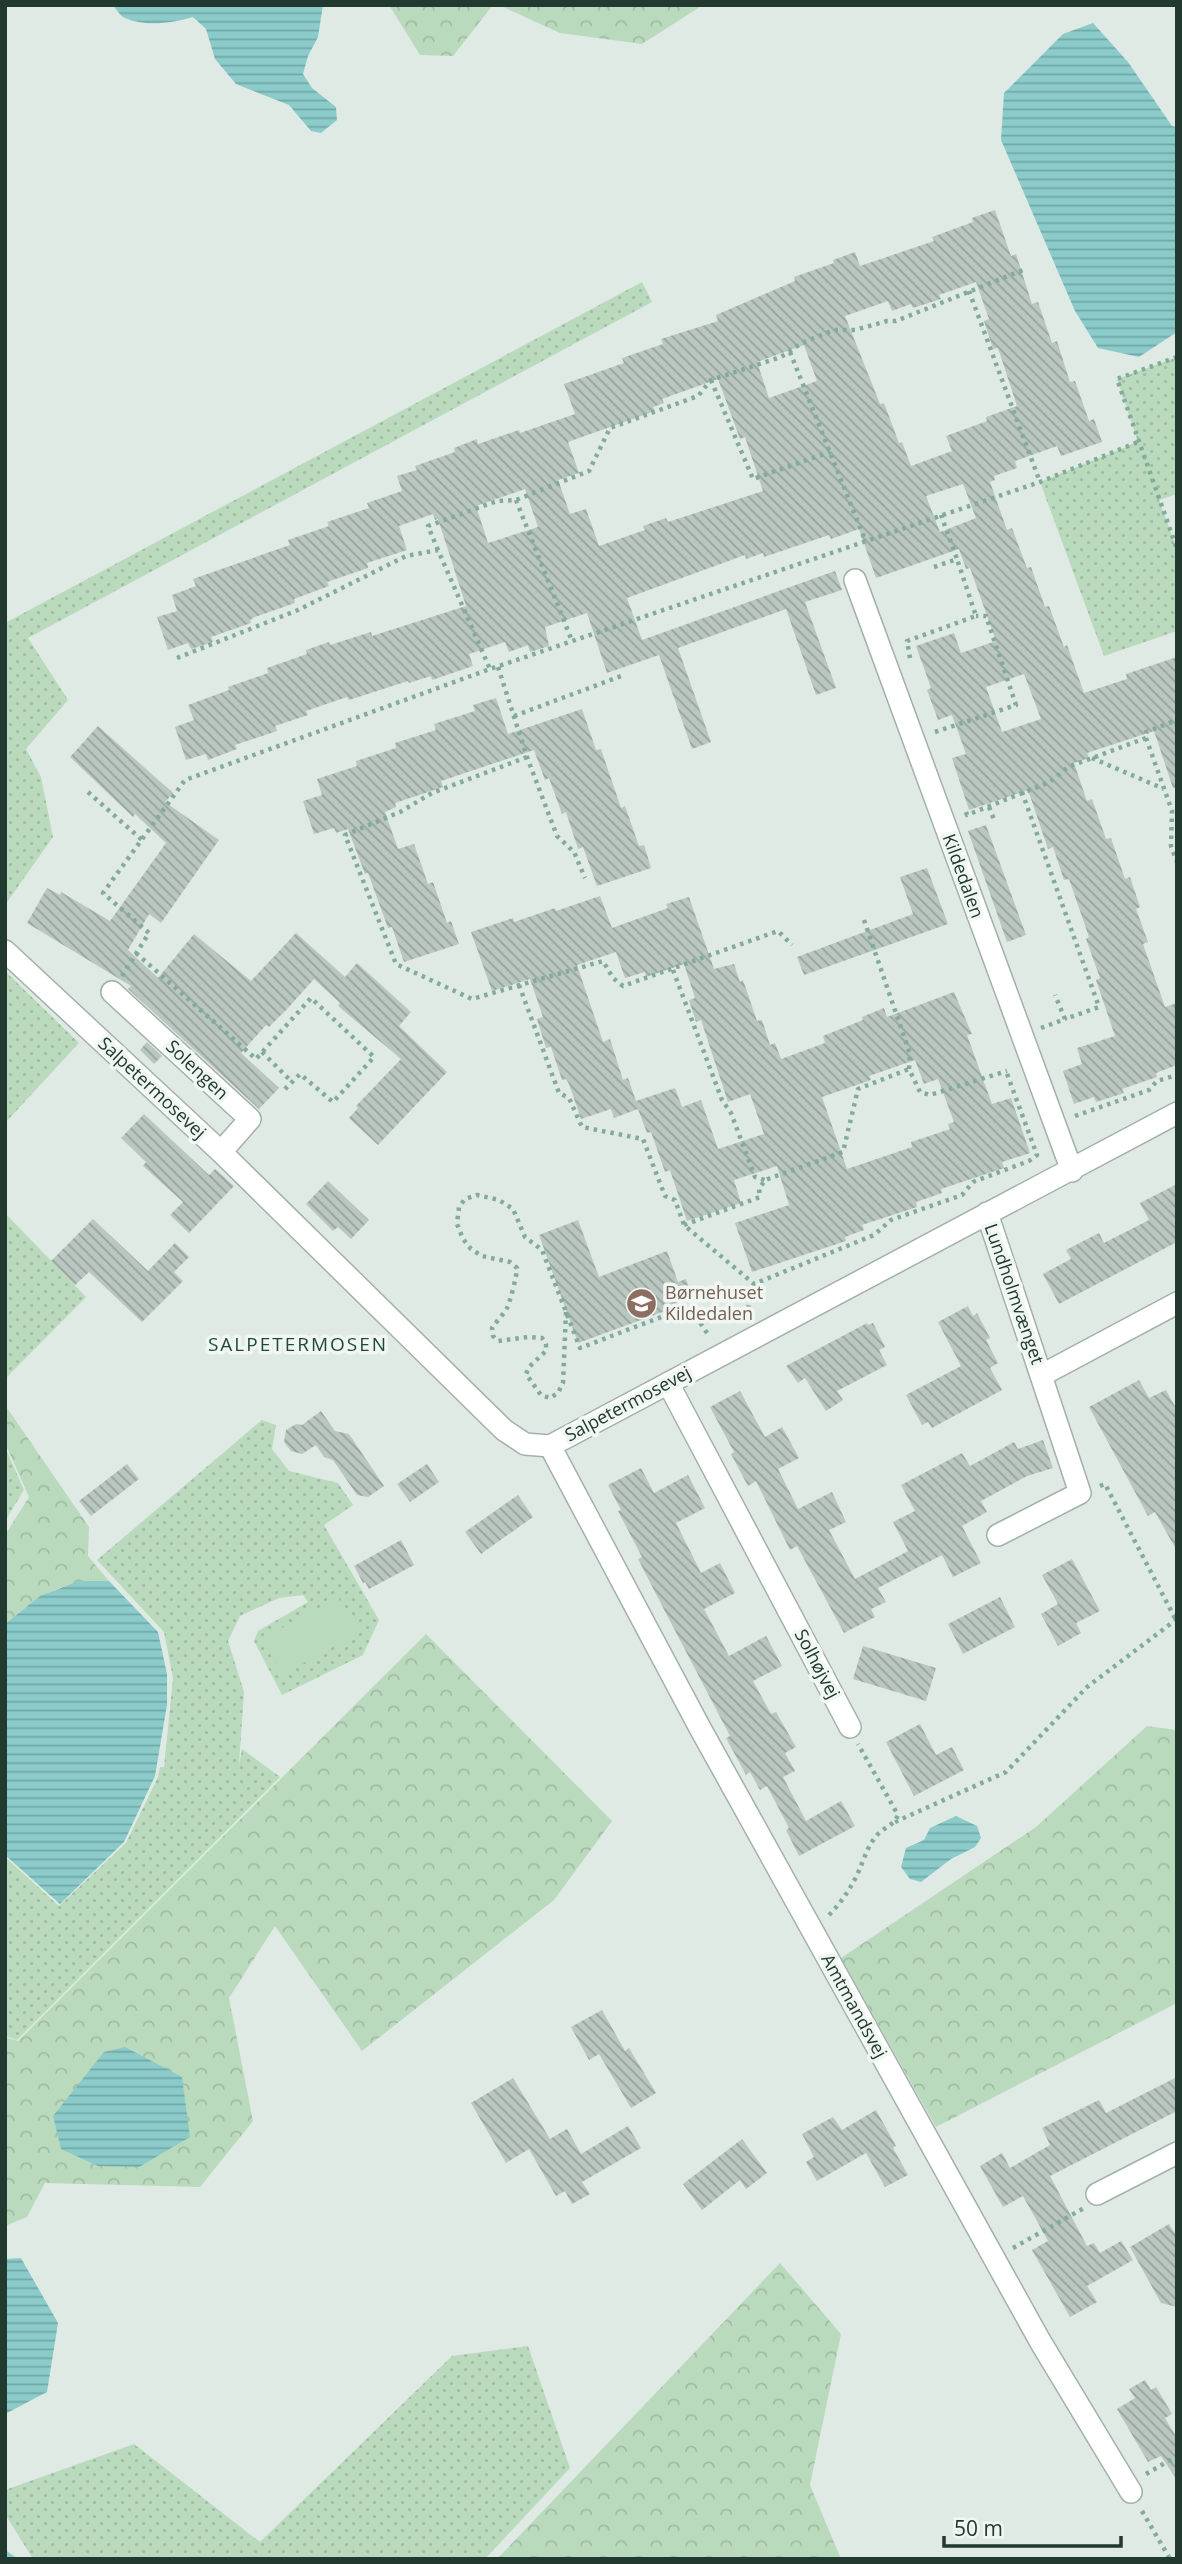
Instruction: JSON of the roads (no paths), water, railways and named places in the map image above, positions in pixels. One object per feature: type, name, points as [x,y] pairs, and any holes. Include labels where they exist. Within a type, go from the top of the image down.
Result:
[{"type":"street","name":"Kildedalen","points":[[855,580],[1072,1171]]},
{"type":"street","name":"Salpetermosevej","points":[[5,951],[221,1152],[504,1430],[525,1444],[550,1446],[1177,1113]]},
{"type":"street","name":"Solengen","points":[[112,992],[250,1119],[221,1152]]},
{"type":"street","name":"Lundholmvænget","points":[[987,1213],[1080,1493],[998,1535]]},
{"type":"street","name":"Lundholmvænget","points":[[1042,1375],[1177,1303]]},
{"type":"street","name":"Solhøjvej","points":[[668,1383],[850,1727]]},
{"type":"street","name":"Amtmandsvej","points":[[550,1446],[699,1727],[811,1929],[1040,2341],[1129,2488]]},
{"type":"street","points":[[1097,2194],[1177,2153]]},
{"type":"water","points":[[113,5],[323,5],[318,37],[308,56],[303,74],[312,88],[336,107],[337,120],[321,133],[311,131],[289,105],[236,84],[215,59],[206,29],[193,17],[168,22],[133,21],[123,17]]},
{"type":"water","points":[[1093,23],[1128,62],[1172,126],[1177,127],[1177,332],[1139,357],[1098,348],[1075,311],[1001,140],[1004,93],[1063,34]]},
{"type":"water","points":[[79,1581],[109,1581],[158,1632],[167,1674],[167,1705],[155,1776],[124,1842],[60,1904],[5,1855],[5,1624],[40,1596]]},
{"type":"water","points":[[956,1816],[977,1826],[981,1838],[975,1847],[951,1859],[921,1882],[910,1879],[901,1867],[906,1848],[924,1840],[930,1828]]},
{"type":"water","points":[[125,2047],[182,2077],[190,2137],[139,2167],[98,2166],[61,2149],[53,2116],[104,2052]]},
{"type":"water","points":[[21,2258],[58,2323],[47,2392],[7,2413],[5,2259]]},
{"type":"waterway","points":[[5,2554],[12,2559]]},
{"type":"place","name":"Børnehuset Kildedalen","points":[[642,1303]]},
{"type":"district","name":"SALPETERMOSEN","points":[[298,1344]]}]
